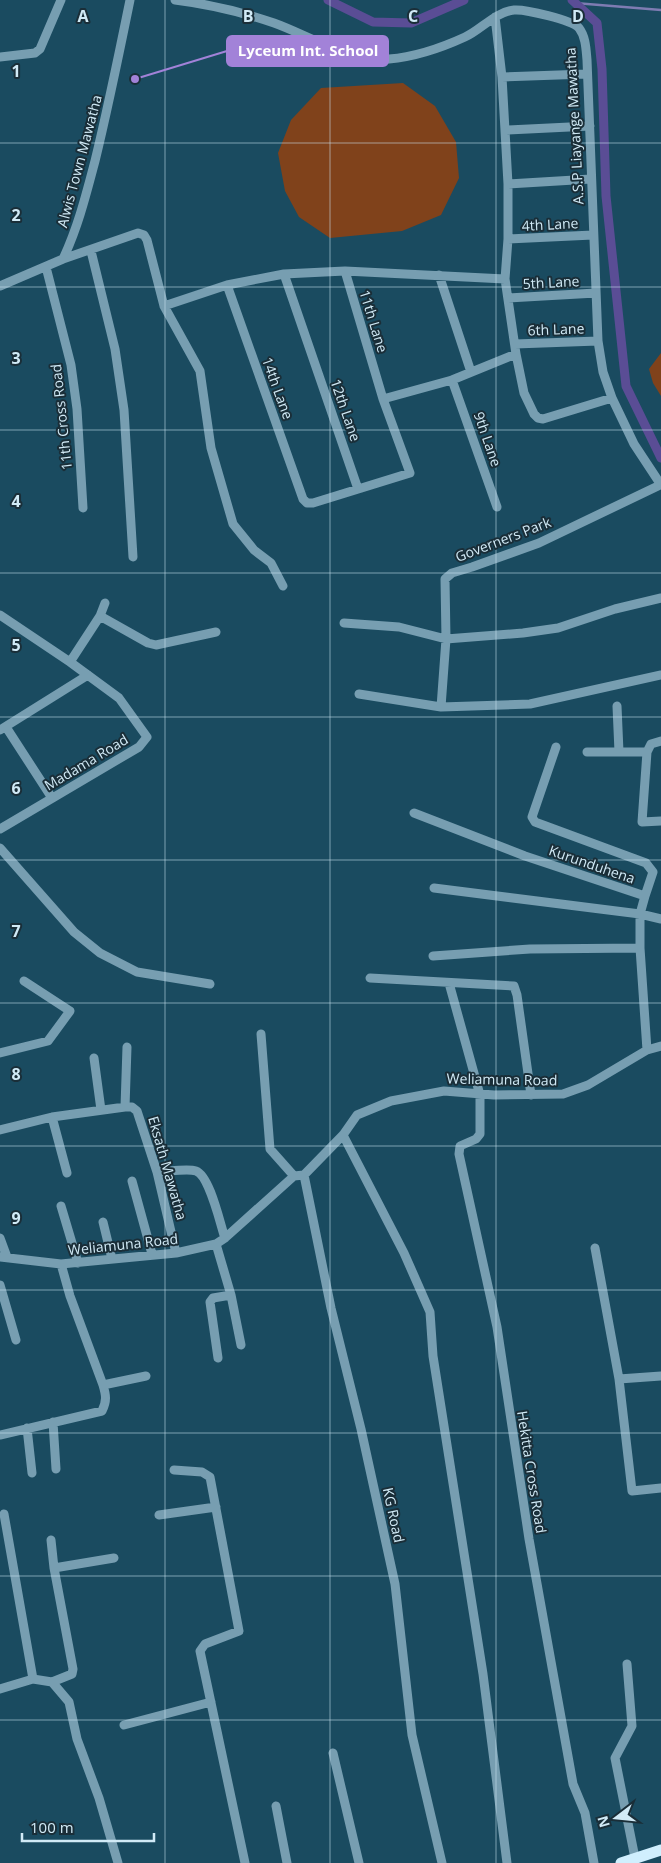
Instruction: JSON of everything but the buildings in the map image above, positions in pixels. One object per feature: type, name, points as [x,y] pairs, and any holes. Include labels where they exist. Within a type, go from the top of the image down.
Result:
[{"type":"main road","points":[[621,1863],[661,1850]]},
{"type":"street","points":[[0,57],[35,53],[40,49],[61,0]]},
{"type":"street","name":"Alwis Town Mawatha","points":[[63,259],[81,216],[113,84],[130,0]]},
{"type":"street","name":"A.S.P Liayange Mawatha","points":[[175,0],[227,9],[274,23],[361,57],[387,60],[414,55],[466,37],[495,17],[514,10],[560,18],[578,27],[584,37],[587,74],[598,341],[603,372],[612,398],[634,444],[661,485]]},
{"type":"street","points":[[495,17],[506,130],[508,239],[505,279],[524,393],[534,414],[538,418],[549,418],[612,398]]},
{"type":"street","points":[[502,77],[587,74]]},
{"type":"street","points":[[506,130],[590,126]]},
{"type":"street","points":[[508,184],[591,179]]},
{"type":"street","points":[[0,286],[63,259],[138,233],[144,235],[148,240],[164,306],[200,371],[211,448],[233,524],[254,550],[271,563],[283,586]]},
{"type":"street","name":"4th Lane","points":[[508,239],[593,235]]},
{"type":"street","points":[[91,250],[115,349],[124,410],[133,557]]},
{"type":"street","name":"11th Cross Road","points":[[46,267],[71,365],[77,409],[83,508]]},
{"type":"street","points":[[164,306],[227,285],[284,274],[345,271]]},
{"type":"street","name":"11th Lane","points":[[383,399],[345,271],[505,279]]},
{"type":"street","name":"12th Lane","points":[[284,274],[358,488]]},
{"type":"street","points":[[439,275],[471,372]]},
{"type":"street","name":"14th Lane","points":[[227,285],[303,499],[307,503],[313,503],[358,488]]},
{"type":"street","name":"5th Lane","points":[[508,298],[596,293]]},
{"type":"street","name":"6th Lane","points":[[515,344],[598,341]]},
{"type":"street","points":[[358,488],[410,473],[383,399],[452,380],[516,354]]},
{"type":"street","name":"9th Lane","points":[[452,380],[497,507]]},
{"type":"street","name":"Governers Park","points":[[441,707],[446,639],[445,579],[452,572],[472,567],[539,543],[661,485]]},
{"type":"street","points":[[344,623],[399,627],[446,639],[523,633],[558,628],[615,609],[661,598]]},
{"type":"street","points":[[70,662],[100,616],[105,603]]},
{"type":"street","points":[[100,616],[148,643],[156,645],[216,632]]},
{"type":"street","name":"Madama Road","points":[[0,829],[139,747],[147,737],[119,698],[70,662],[1,617]]},
{"type":"street","points":[[359,694],[441,707],[530,704],[661,675]]},
{"type":"street","points":[[52,798],[3,729],[88,676]]},
{"type":"street","points":[[617,706],[619,752]]},
{"type":"street","points":[[661,741],[651,744],[647,752],[642,822],[661,821]]},
{"type":"street","points":[[556,747],[532,817],[535,822],[646,863],[653,872],[645,896]]},
{"type":"street","points":[[587,752],[647,752]]},
{"type":"street","name":"Kurunduhena","points":[[414,812],[525,856],[645,896],[640,914],[640,948],[647,1050]]},
{"type":"street","points":[[0,848],[74,932],[100,953],[137,972],[210,984]]},
{"type":"street","points":[[434,888],[661,918]]},
{"type":"street","points":[[433,956],[530,949],[640,948]]},
{"type":"street","points":[[370,978],[514,986],[517,995],[531,1095]]},
{"type":"street","points":[[0,1052],[48,1041],[70,1011],[24,981]]},
{"type":"street","points":[[449,983],[480,1094]]},
{"type":"street","points":[[261,1034],[270,1149],[294,1176],[304,1175]]},
{"type":"street","name":"Weliamuna Road","points":[[304,1175],[358,1115],[390,1101],[444,1091],[480,1094],[563,1094],[588,1085],[647,1050],[661,1046]]},
{"type":"street","points":[[0,1130],[52,1117],[124,1107],[127,1047]]},
{"type":"street","points":[[94,1058],[101,1110]]},
{"type":"street","name":"Hekitta Cross Road","points":[[480,1094],[480,1134],[476,1139],[460,1146],[460,1154],[497,1327],[528,1539],[572,1784],[586,1813],[594,1863]]},
{"type":"street","name":"Eksath Mawatha","points":[[124,1107],[132,1107],[137,1111],[157,1172],[176,1253]]},
{"type":"street","points":[[52,1117],[67,1173]]},
{"type":"street","points":[[342,1135],[404,1253],[430,1312],[433,1356],[483,1674],[507,1863]]},
{"type":"street","points":[[157,1172],[194,1170],[201,1174],[207,1183],[225,1238]]},
{"type":"street","name":"KG Road","points":[[304,1175],[331,1308],[361,1429],[395,1584],[412,1735],[442,1863]]},
{"type":"street","name":"Weliamuna Road","points":[[3,1257],[61,1264],[78,1263],[176,1253],[216,1244],[294,1176]]},
{"type":"street","points":[[132,1181],[152,1254]]},
{"type":"street","points":[[61,1206],[78,1263]]},
{"type":"street","points":[[103,1222],[112,1259]]},
{"type":"street","points":[[0,1238],[3,1257]]},
{"type":"street","points":[[216,1244],[231,1295],[242,1346]]},
{"type":"street","points":[[595,1248],[619,1379],[632,1491],[661,1488]]},
{"type":"street","points":[[0,1435],[102,1411],[106,1396],[104,1385],[70,1296],[61,1264]]},
{"type":"street","points":[[0,1285],[16,1340]]},
{"type":"street","points":[[218,1358],[210,1302],[213,1298],[231,1295]]},
{"type":"street","points":[[104,1385],[146,1376]]},
{"type":"street","points":[[619,1379],[661,1376]]},
{"type":"street","points":[[53,1422],[56,1469]]},
{"type":"street","points":[[27,1428],[32,1473]]},
{"type":"street","points":[[174,1470],[202,1472],[210,1477],[239,1631],[205,1644],[200,1651],[245,1863]]},
{"type":"street","points":[[158,1515],[216,1507]]},
{"type":"street","points":[[4,1514],[33,1679]]},
{"type":"street","points":[[0,1689],[33,1679],[52,1682],[72,1674],[74,1670],[54,1568],[51,1540]]},
{"type":"street","points":[[54,1568],[114,1558]]},
{"type":"street","points":[[627,1664],[632,1726],[615,1758],[635,1858]]},
{"type":"street","points":[[52,1682],[69,1702],[78,1739],[99,1798],[118,1863]]},
{"type":"street","points":[[124,1725],[211,1702]]},
{"type":"street","points":[[333,1753],[359,1863]]},
{"type":"street","points":[[276,1806],[287,1863]]},
{"type":"shaded area","points":[[403,83],[435,106],[456,142],[459,178],[441,215],[402,231],[330,238],[299,217],[285,191],[278,153],[291,120],[321,88]]},
{"type":"shaded area","points":[[661,353],[661,396],[653,383],[649,369]]},
{"type":"waterway","points":[[328,0],[373,22],[411,23],[464,0]]},
{"type":"waterway","points":[[572,0],[597,23],[602,69],[606,196],[626,386],[661,458]]},
{"type":"waterway","points":[[575,3],[661,10]]},
{"type":"place","name":"Lyceum Int. School","points":[[135,79]]}]
